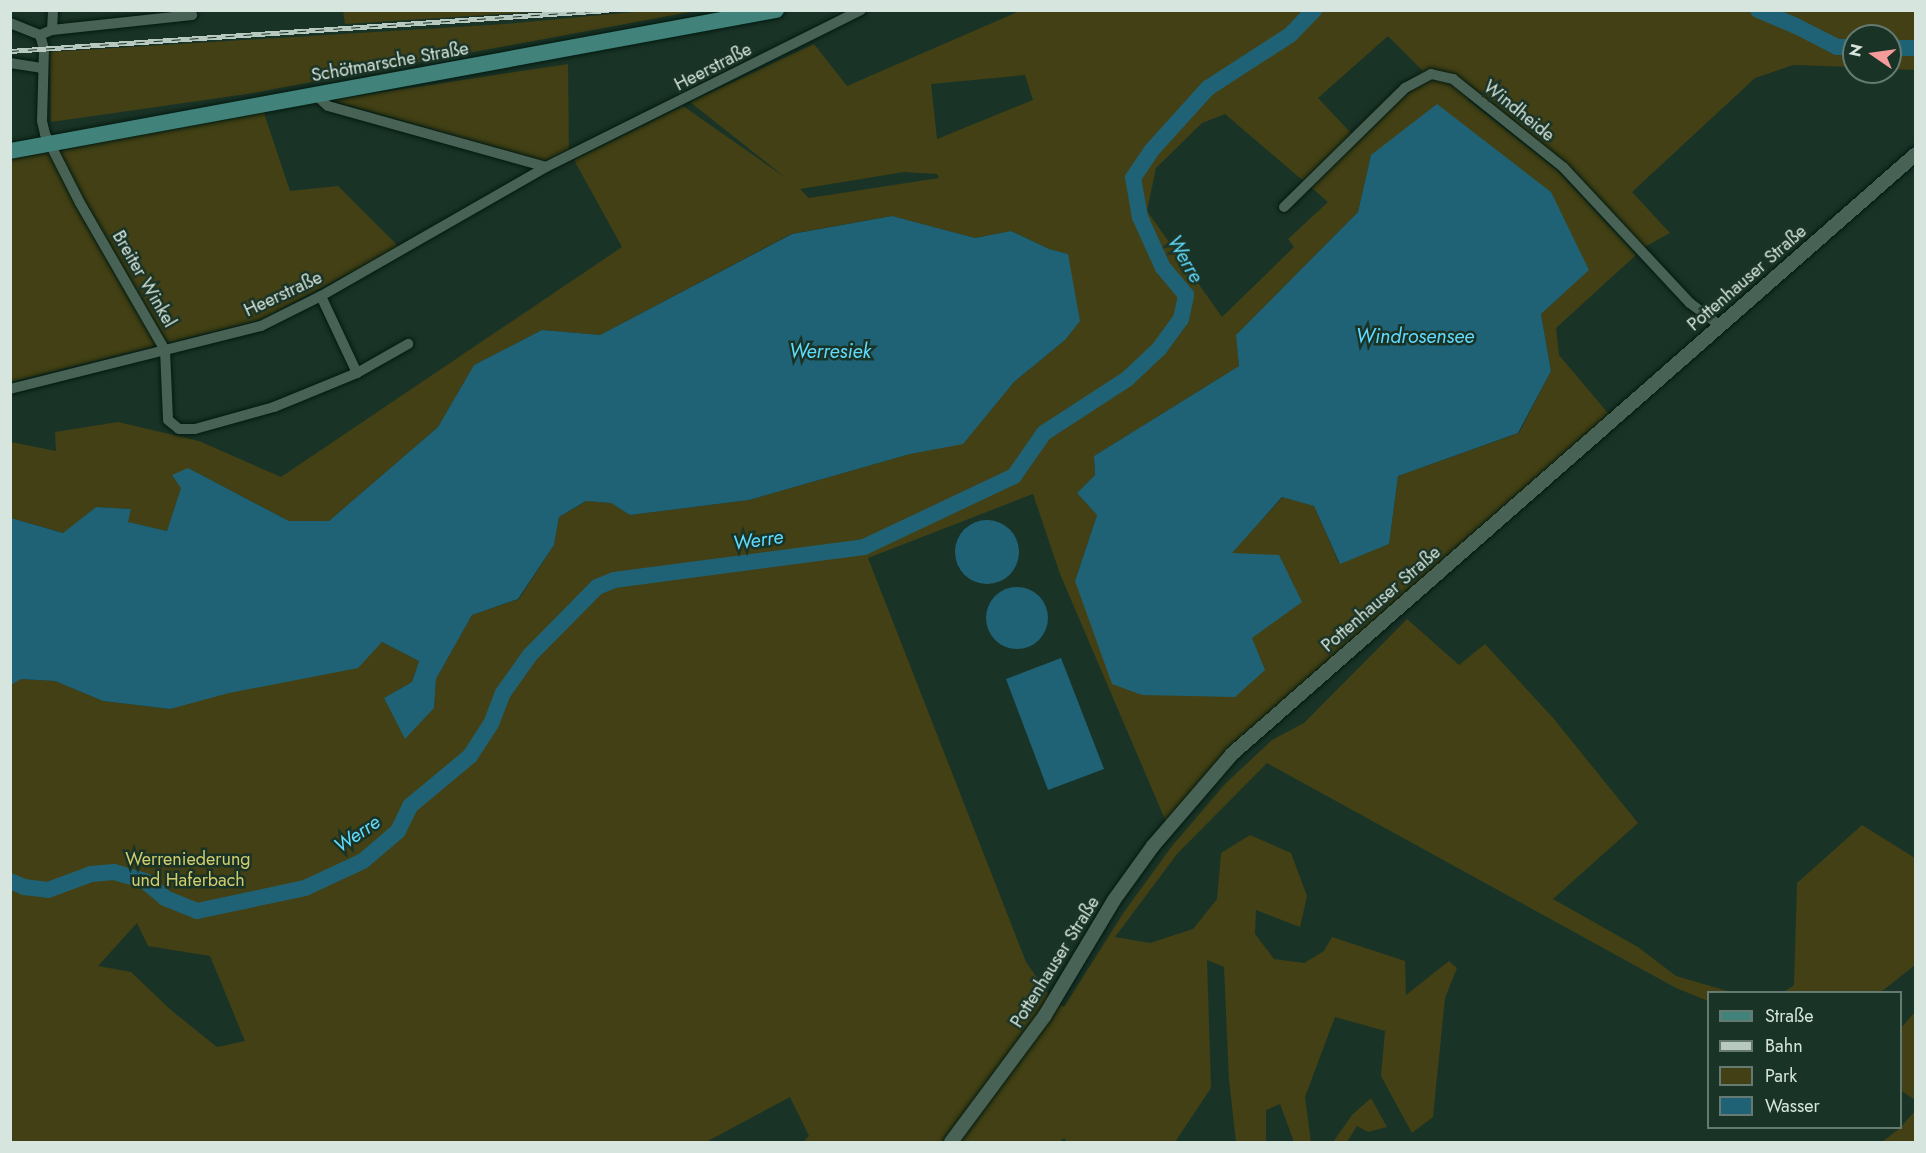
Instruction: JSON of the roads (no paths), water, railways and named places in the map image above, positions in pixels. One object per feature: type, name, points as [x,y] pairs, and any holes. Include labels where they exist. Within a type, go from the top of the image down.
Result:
[{"type":"main road","name":"Schötmarsche Straße","points":[[10,151],[776,10]]},
{"type":"street","points":[[52,10],[52,30]]},
{"type":"street","name":"Heerstraße","points":[[10,389],[261,326],[321,296],[546,167],[861,10]]},
{"type":"street","points":[[10,23],[40,35],[52,30],[179,14],[192,15]]},
{"type":"street","name":"Breiter Winkel","points":[[40,35],[43,42],[42,121],[50,143],[80,203],[165,350],[168,420],[179,429],[195,429],[274,407],[357,373],[408,344]]},
{"type":"street","points":[[10,63],[43,68]]},
{"type":"street","name":"Windheide","points":[[1284,207],[1405,88],[1431,74],[1453,79],[1563,167],[1690,303],[1720,326]]},
{"type":"street","points":[[316,95],[328,106],[546,167]]},
{"type":"street","name":"Pottenhauser Straße","points":[[951,1143],[1044,1017],[1114,900],[1153,846],[1232,754],[1916,154]]},
{"type":"street","points":[[321,296],[357,373]]},
{"type":"water","name":"Windrosensee","points":[[1437,104],[1551,192],[1589,270],[1541,314],[1551,371],[1518,433],[1398,476],[1389,544],[1340,564],[1314,506],[1282,497],[1232,553],[1279,555],[1302,602],[1252,638],[1265,670],[1235,697],[1142,695],[1112,684],[1075,581],[1097,515],[1077,493],[1095,475],[1094,456],[1239,366],[1236,335],[1358,212],[1371,155]]},
{"type":"water","name":"Werresiek","points":[[892,216],[975,238],[1011,231],[1049,249],[1068,254],[1080,321],[1065,340],[1014,382],[963,444],[910,454],[749,500],[630,515],[611,503],[586,501],[559,517],[554,545],[518,599],[472,615],[436,679],[434,708],[405,739],[384,698],[412,682],[419,661],[382,642],[358,668],[229,693],[170,709],[103,701],[55,681],[21,679],[11,685],[11,518],[63,533],[96,507],[131,509],[128,522],[167,531],[181,488],[172,475],[188,468],[289,521],[329,521],[438,427],[474,365],[542,330],[600,335],[792,234]]},
{"type":"water","points":[[981,520],[993,520],[1010,529],[1017,540],[1019,552],[1017,564],[1010,575],[993,584],[981,584],[969,579],[960,570],[955,558],[955,546],[960,534],[969,525]]},
{"type":"water","points":[[1011,587],[1023,587],[1039,596],[1046,606],[1048,618],[1046,630],[1039,640],[1023,649],[1011,649],[1000,644],[991,635],[986,624],[986,612],[991,601],[1000,592]]},
{"type":"water","points":[[1061,658],[1104,769],[1048,790],[1006,679]]},
{"type":"waterway","name":"Werre","points":[[10,881],[24,887],[48,890],[91,874],[114,872],[145,881],[165,898],[197,911],[305,888],[363,861],[398,831],[410,806],[470,756],[491,724],[503,693],[530,655],[597,587],[614,580],[864,547],[1014,476],[1044,433],[1127,379],[1159,349],[1181,319],[1186,295],[1163,268],[1140,217],[1133,178],[1151,151],[1208,88],[1290,35],[1314,10]]},
{"type":"waterway","name":"Werre","points":[[1758,10],[1837,47],[1842,47]]},
{"type":"waterway","name":"Werre","points":[[1902,48],[1916,48]]},
{"type":"railway","points":[[10,51],[609,10]]},
{"type":"park label","name":"Werreniederung und Haferbach","points":[[188,870]]}]
